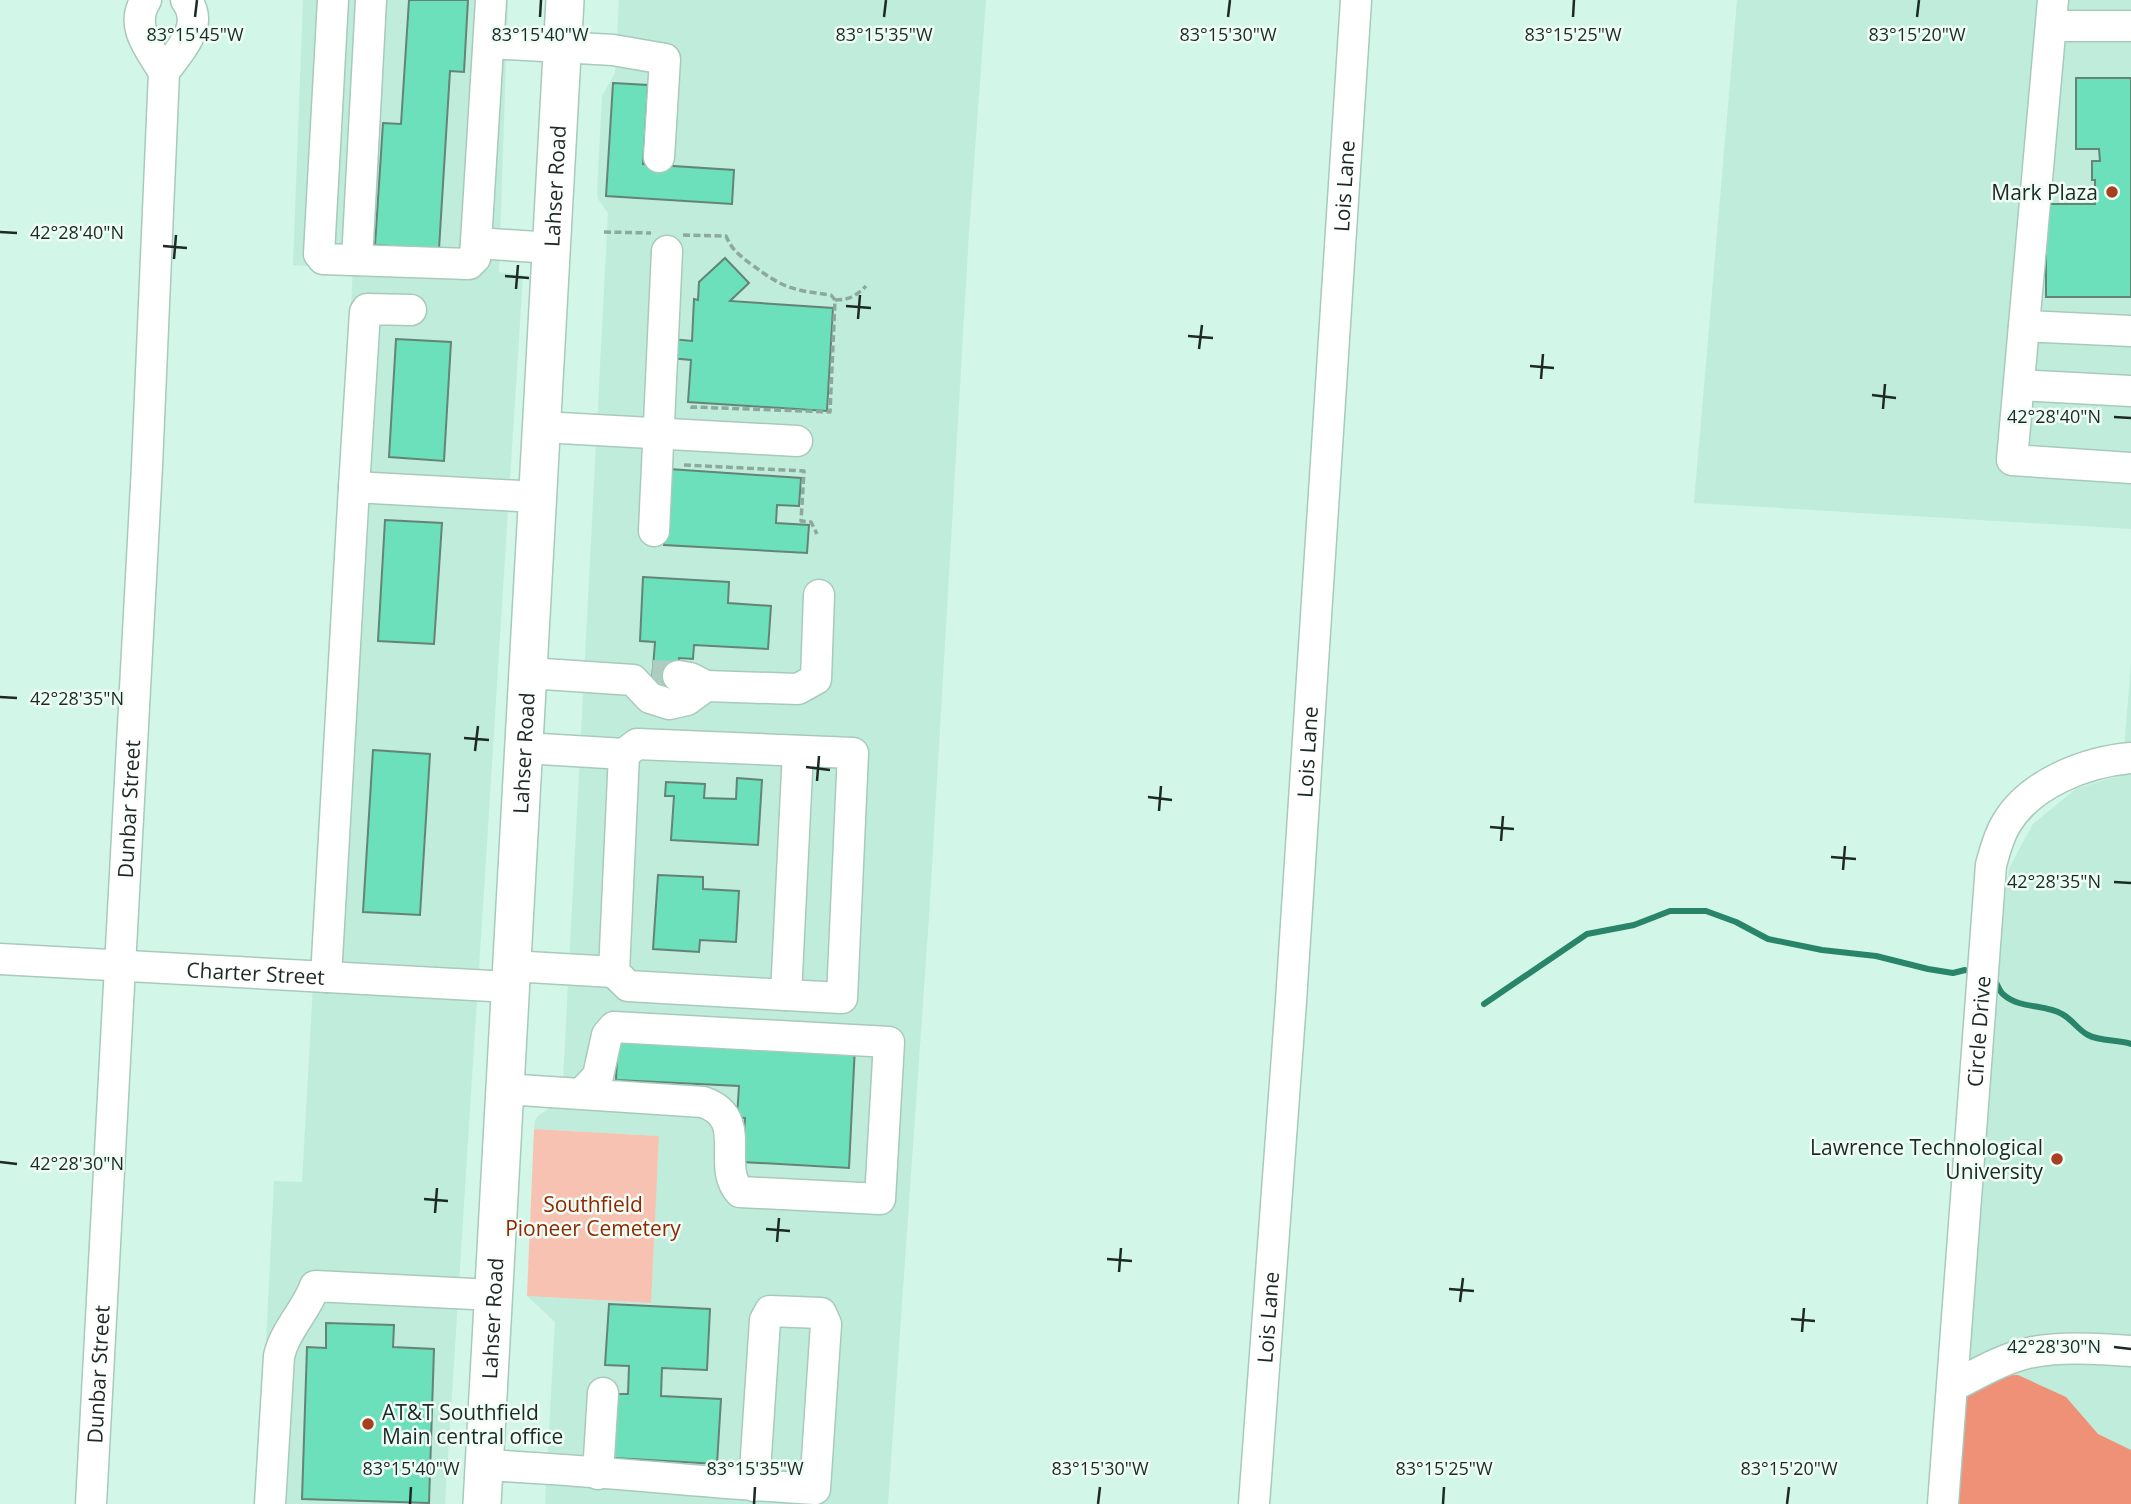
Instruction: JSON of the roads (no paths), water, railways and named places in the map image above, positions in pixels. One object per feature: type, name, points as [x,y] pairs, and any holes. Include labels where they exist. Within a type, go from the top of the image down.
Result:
[{"type":"main road","name":"Lahser Road","points":[[482,1504],[565,0]]},
{"type":"street","points":[[146,0],[138,17],[139,28],[164,72],[193,29],[194,18],[186,0]]},
{"type":"street","points":[[333,0],[319,254],[323,259],[469,264],[475,258],[491,0]]},
{"type":"street","points":[[357,260],[371,0]]},
{"type":"street","name":"Lois Lane","points":[[1254,1504],[1291,1001],[1356,0]]},
{"type":"street","points":[[2131,26],[2052,13],[2012,460],[2131,468]]},
{"type":"street","points":[[489,43],[637,52],[665,59],[659,157]]},
{"type":"street","name":"Dunbar Street","points":[[91,1504],[148,452],[164,72]]},
{"type":"street","points":[[654,531],[666,240]]},
{"type":"street","points":[[476,243],[552,248]]},
{"type":"street","points":[[326,977],[365,312],[367,309],[411,310]]},
{"type":"street","points":[[2024,326],[2131,331]]},
{"type":"street","points":[[2019,386],[2131,391]]},
{"type":"street","points":[[542,428],[797,441]]},
{"type":"street","points":[[354,487],[538,497]]},
{"type":"street","points":[[529,674],[690,678],[706,686],[798,689],[816,679],[819,595]]},
{"type":"street","points":[[654,677],[650,698],[669,704],[687,700],[706,686]]},
{"type":"street","points":[[524,748],[624,754],[637,744],[853,753],[842,998],[628,986],[614,972],[624,754]]},
{"type":"street","points":[[786,995],[799,751]]},
{"type":"street","name":"Circle Drive","points":[[1943,1504],[1985,939],[1991,865],[1996,844],[2007,822],[2033,796],[2065,774],[2084,767],[2131,758]]},
{"type":"street","name":"Charter Street","points":[[0,959],[326,977],[388,992],[511,977],[614,972]]},
{"type":"street","points":[[504,1089],[581,1094],[690,1101],[711,1105],[725,1118],[729,1128],[732,1180],[740,1192],[880,1199],[889,1042],[614,1027],[607,1035],[598,1076],[581,1094]]},
{"type":"street","points":[[270,1504],[279,1356],[282,1343],[315,1286],[493,1295]]},
{"type":"street","points":[[484,1465],[545,1468],[598,1474],[754,1486],[815,1489],[826,1324],[821,1313],[770,1311],[765,1320],[754,1486]]},
{"type":"street","points":[[1953,1386],[2026,1353],[2051,1350],[2131,1351]]},
{"type":"street","points":[[598,1474],[603,1393]]},
{"type":"waterway","points":[[1484,1004],[1587,934],[1634,925],[1670,911],[1706,911],[1736,922],[1768,939],[1822,950],[1876,956],[1953,973],[1965,970],[1975,973]]},
{"type":"waterway","points":[[1992,978],[2002,993],[2010,999],[2066,1016],[2084,1033],[2093,1037],[2131,1044]]},
{"type":"tunnel","points":[[652,675],[678,676]]},
{"type":"place","name":"Mark Plaza","points":[[2112,192]]},
{"type":"place","name":"Lawrence Technological University","points":[[2057,1159]]},
{"type":"place","name":"AT&T Southfield Main central office","points":[[368,1424]]},
{"type":"park label","name":"Southfield Pioneer Cemetery","points":[[593,1216]]}]
